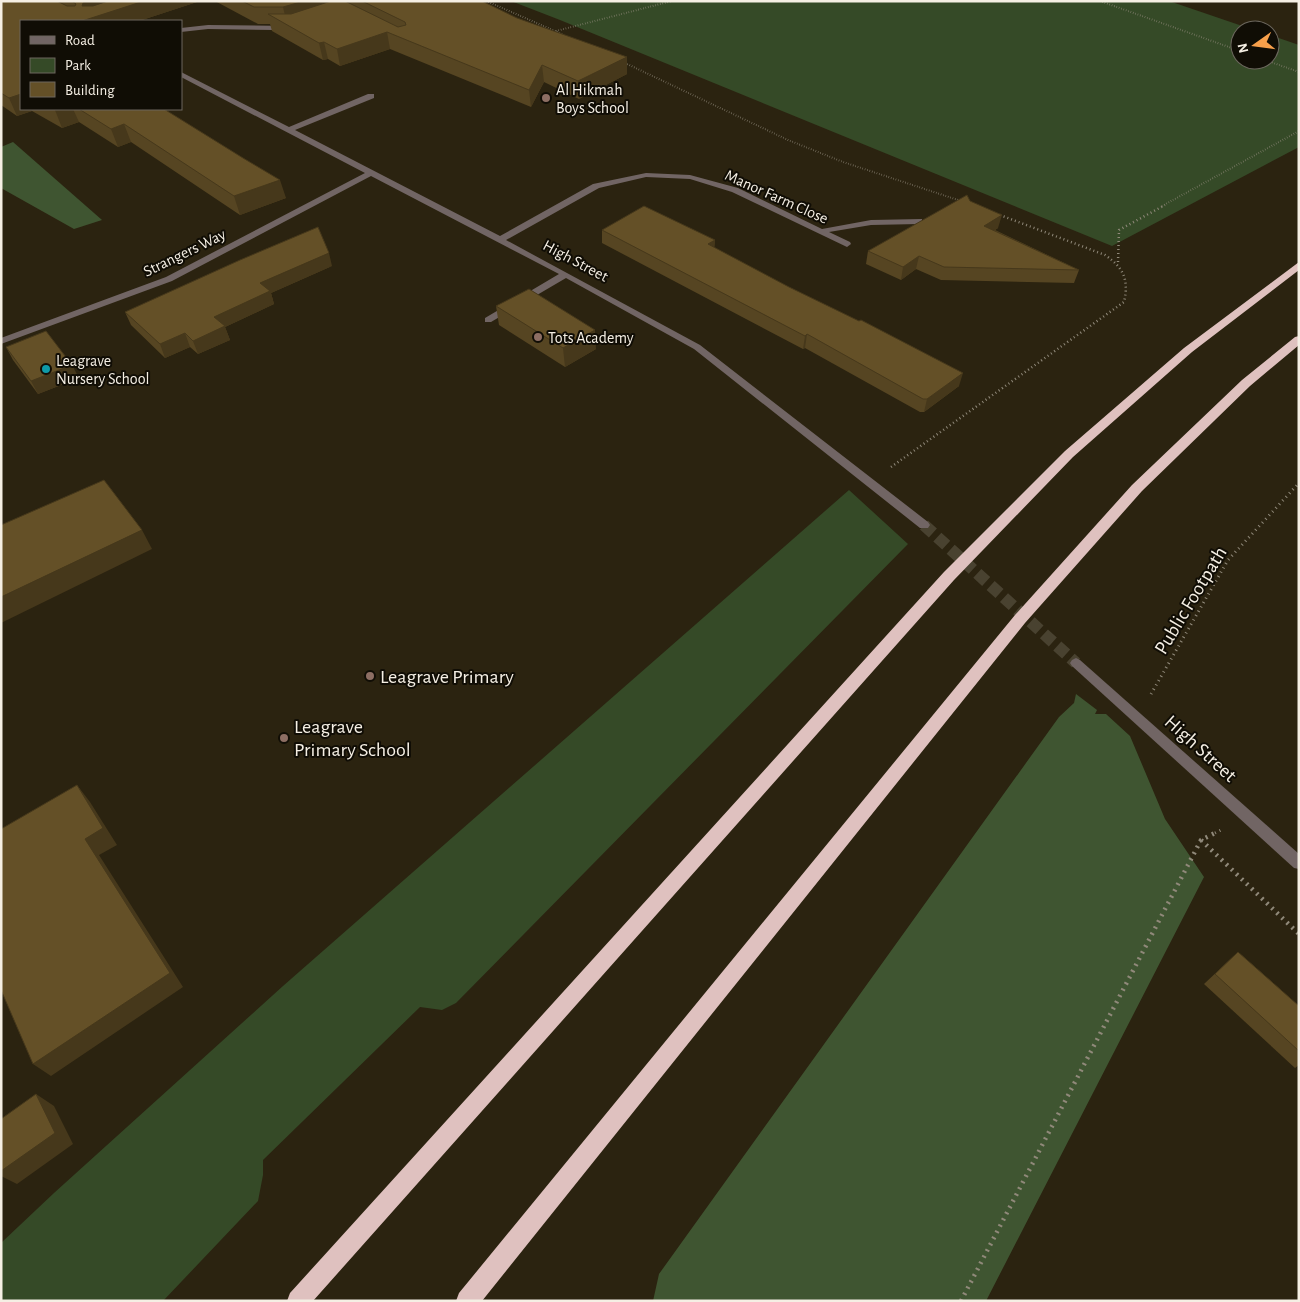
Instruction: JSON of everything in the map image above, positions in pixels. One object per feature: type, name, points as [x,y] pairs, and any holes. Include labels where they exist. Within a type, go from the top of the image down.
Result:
[{"type":"highway","points":[[298,1301],[949,576],[1068,454],[1188,350],[1299,265]]},
{"type":"highway","points":[[467,1301],[1020,619],[1136,488],[1246,383],[1299,339]]},
{"type":"street","points":[[182,30],[290,28],[299,25]]},
{"type":"street","name":"High Street","points":[[182,75],[566,274],[697,347],[924,525]]},
{"type":"street","points":[[288,130],[371,96]]},
{"type":"street","name":"Strangers Way","points":[[1,341],[169,279],[371,173]]},
{"type":"street","name":"Manor Farm Close","points":[[499,240],[596,186],[646,176],[690,178],[735,190],[847,244]]},
{"type":"street","points":[[823,232],[873,221],[894,219],[919,221]]},
{"type":"street","points":[[488,320],[566,274]]},
{"type":"street","name":"High Street","points":[[1076,662],[1299,863]]},
{"type":"path","points":[[486,1],[564,35]]},
{"type":"path","points":[[556,31],[672,1]]},
{"type":"path","points":[[1100,1],[1230,47]]},
{"type":"path","points":[[620,61],[788,140],[844,162],[966,203]]},
{"type":"path","points":[[1280,65],[1299,72]]},
{"type":"path","points":[[1118,262],[1119,230],[1299,131]]},
{"type":"path","points":[[870,482],[1124,302],[1127,290],[1127,276],[1118,262],[1105,255],[994,213]]},
{"type":"path","name":"Public Footpath","points":[[1137,718],[1228,560],[1299,483]]},
{"type":"path","points":[[961,1301],[1201,840],[1299,934]]},
{"type":"green space","points":[[511,1],[1169,1],[1230,22],[1230,70],[1280,70],[1280,38],[1299,45],[1299,147],[1112,246]]},
{"type":"green space","points":[[13,142],[102,220],[74,229],[1,188],[1,147]]},
{"type":"green space","points":[[849,490],[908,544],[456,1003],[442,1010],[420,1007],[263,1160],[263,1175],[258,1201],[163,1301],[1,1301],[1,1243],[283,986]]},
{"type":"green space","points":[[1076,694],[1097,710],[1095,714],[1106,714],[1130,736],[1165,819],[1204,877],[986,1301],[653,1301],[659,1274],[1059,717],[1074,703]]},
{"type":"building","points":[[57,1],[67,6],[75,6],[76,4],[72,1],[87,1],[82,6],[93,6],[108,1],[144,1],[85,20],[20,20],[20,94],[9,98],[1,93],[1,2]]},
{"type":"building","points":[[242,1],[304,1],[283,7],[254,7]]},
{"type":"building","points":[[331,1],[345,1],[398,27],[406,25],[405,22],[362,1],[482,1],[517,18],[627,57],[578,81],[542,65],[529,90],[387,32],[337,49],[324,42],[319,43],[268,14],[291,14]]},
{"type":"building","points":[[81,110],[166,110],[280,180],[234,196],[124,124],[111,129]]},
{"type":"building","points":[[967,195],[970,201],[1002,215],[984,226],[1079,270],[944,267],[919,256],[903,267],[868,251]]},
{"type":"building","points":[[644,206],[715,240],[708,244],[789,287],[859,321],[861,320],[963,373],[927,399],[923,399],[807,334],[805,336],[602,230]]},
{"type":"building","points":[[318,227],[329,253],[260,283],[270,291],[214,317],[225,326],[193,341],[185,333],[160,344],[125,312],[240,260]]},
{"type":"building","points":[[529,289],[595,330],[563,348],[496,306]]},
{"type":"building","points":[[46,331],[72,365],[31,381],[6,347]]},
{"type":"building","points":[[104,480],[142,530],[1,597],[1,525]]},
{"type":"building","points":[[77,785],[103,828],[85,839],[170,973],[33,1064],[1,990],[1,829]]},
{"type":"building","points":[[1238,952],[1299,1006],[1299,1051],[1215,974]]},
{"type":"building","points":[[36,1094],[55,1133],[1,1171],[1,1119]]},
{"type":"tunnel","points":[[924,525],[1076,663]]},
{"type":"place","name":"Al Hikmah Boys School","points":[[546,98]]},
{"type":"place","name":"Tots Academy","points":[[538,337]]},
{"type":"place","name":"Leagrave Nursery School","points":[[46,369]]},
{"type":"place","name":"Leagrave Primary","points":[[370,676]]},
{"type":"place","name":"Leagrave Primary School","points":[[284,738]]}]
